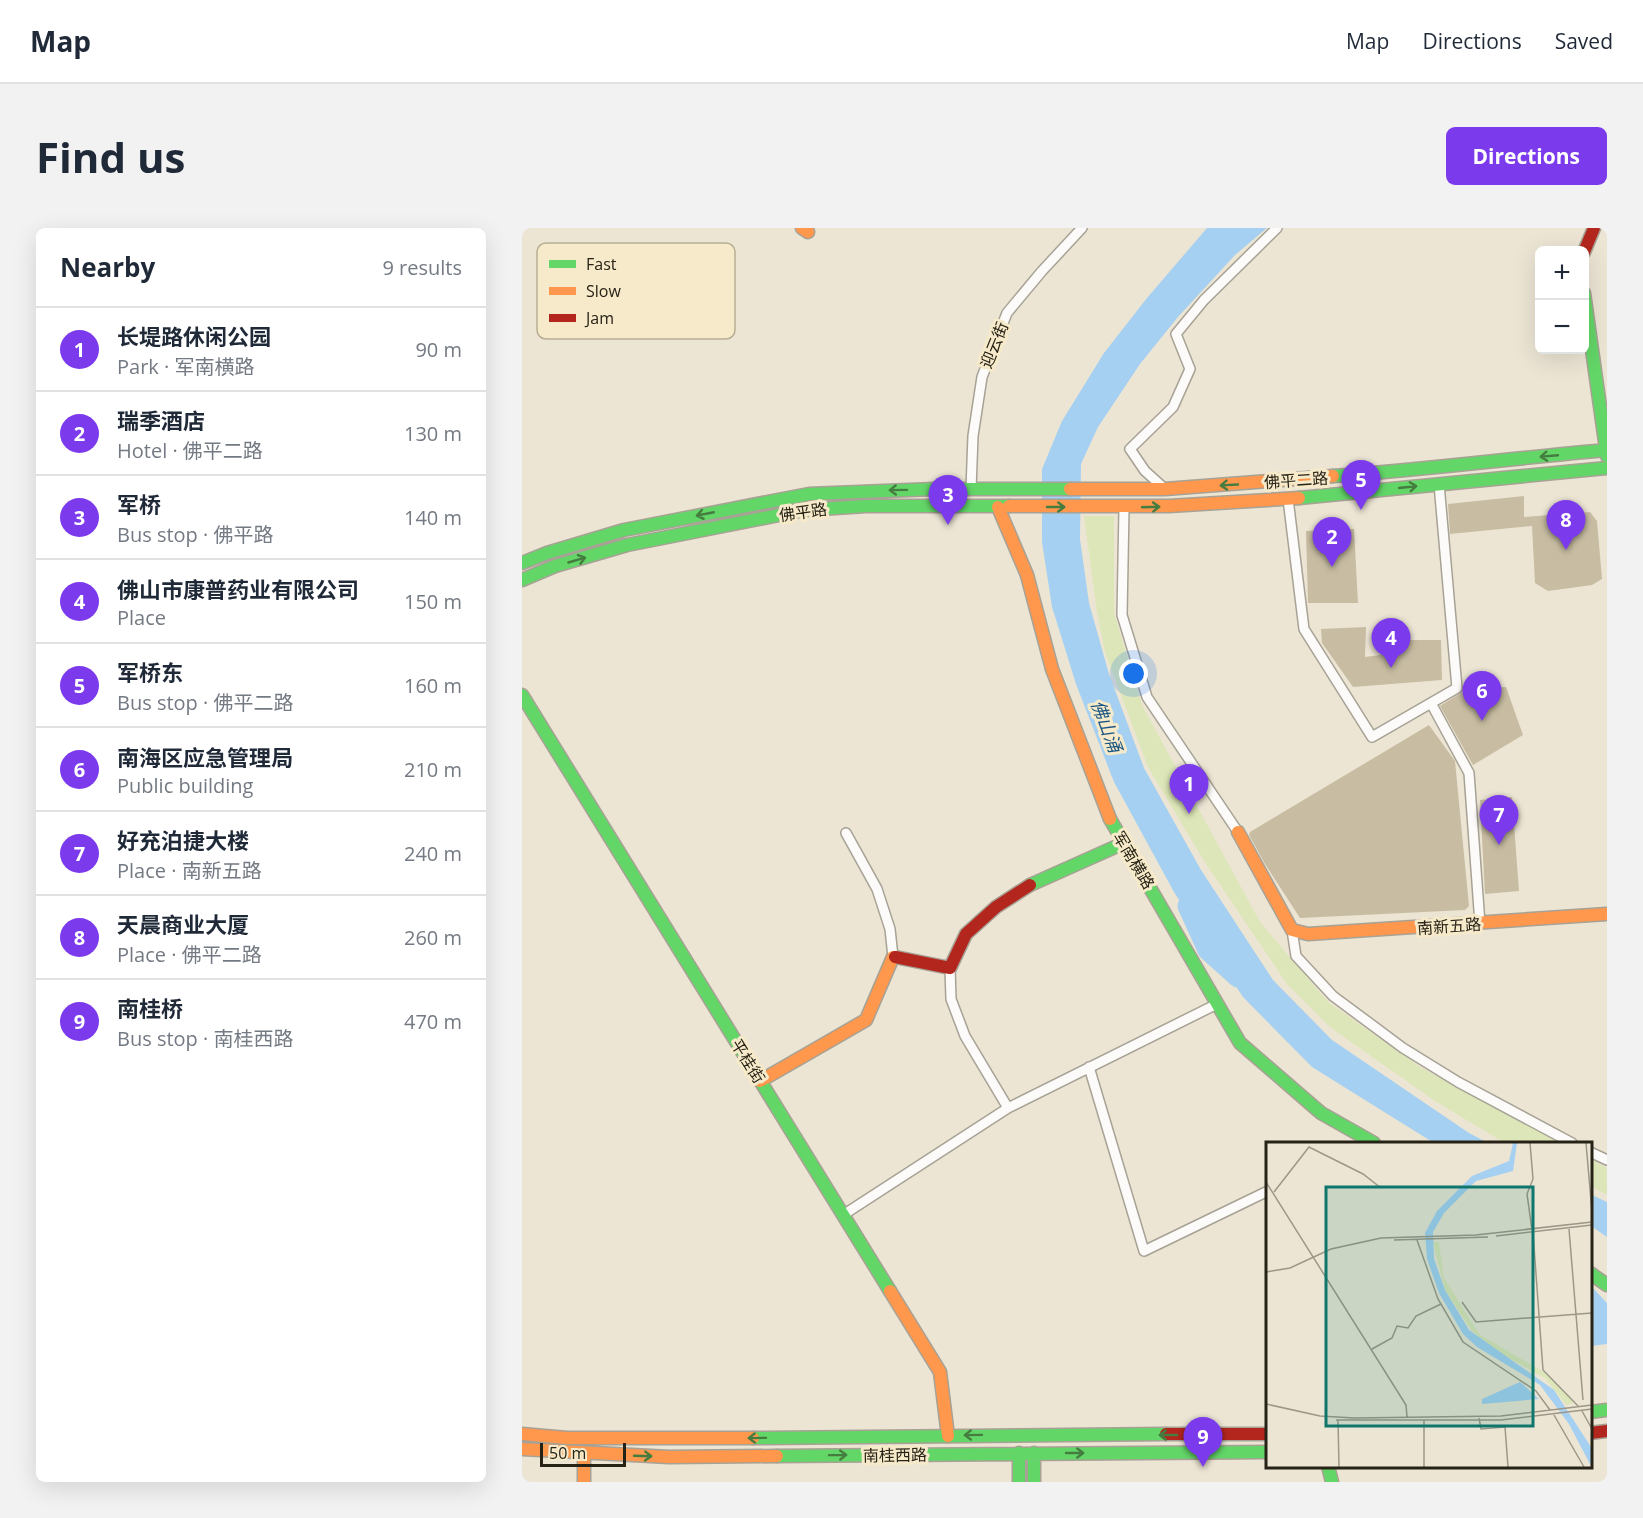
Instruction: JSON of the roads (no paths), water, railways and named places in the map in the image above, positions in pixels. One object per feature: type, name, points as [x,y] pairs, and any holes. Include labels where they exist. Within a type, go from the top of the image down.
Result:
[{"type":"main road","points":[[1586,246],[1594,228]]},
{"type":"main road","points":[[1585,300],[1607,450],[1607,467]]},
{"type":"main road","name":"佛平二路","points":[[1020,489],[1165,489],[1407,471],[1473,462],[1607,450]]},
{"type":"main road","name":"佛平二路","points":[[1092,508],[1288,499],[1607,467]]},
{"type":"main road","name":"佛平路","points":[[522,563],[547,553],[624,530],[809,494],[1020,489]]},
{"type":"main road","name":"佛平路","points":[[522,580],[555,566],[627,545],[804,510],[866,506],[1092,508]]},
{"type":"main road","name":"军南横路","points":[[998,507],[1027,575],[1052,669],[1109,818],[1217,1004],[1240,1043],[1321,1113],[1371,1142]]},
{"type":"main road","name":"平桂街","points":[[522,695],[940,1372],[948,1436]]},
{"type":"main road","points":[[1238,832],[1292,930]]},
{"type":"main road","points":[[760,1081],[866,1020],[893,957],[950,968],[966,934],[996,907],[1029,885],[1124,843]]},
{"type":"main road","name":"南新五路","points":[[1292,930],[1308,934],[1607,914]]},
{"type":"main road","points":[[1592,1274],[1607,1285]]},
{"type":"main road","points":[[1592,1412],[1607,1410]]},
{"type":"main road","points":[[1592,1433],[1607,1431]]},
{"type":"main road","name":"南桂西路","points":[[522,1434],[567,1438],[670,1439],[1266,1434]]},
{"type":"main road","name":"南桂西路","points":[[522,1449],[669,1457],[1266,1452]]},
{"type":"main road","points":[[1019,1453],[1019,1482]]},
{"type":"main road","points":[[1034,1453],[1034,1482]]},
{"type":"main road","points":[[584,1454],[584,1482]]},
{"type":"main road","points":[[1328,1467],[1332,1482]]},
{"type":"street","name":"迎云街","points":[[971,489],[973,436],[982,377],[1007,313],[1082,228]]},
{"type":"street","points":[[1165,489],[1145,471],[1130,449],[1173,407],[1190,369],[1176,334],[1204,300],[1277,228]]},
{"type":"street","points":[[1288,499],[1304,629],[1371,737],[1457,688],[1439,484]]},
{"type":"street","points":[[1124,508],[1122,615],[1147,697],[1238,832]]},
{"type":"street","points":[[1431,703],[1469,773],[1480,924]]},
{"type":"street","points":[[846,832],[878,889],[890,929],[893,957]]},
{"type":"street","points":[[1292,930],[1296,956],[1333,996],[1412,1054],[1458,1082],[1570,1142]]},
{"type":"street","points":[[950,968],[951,999],[965,1036],[1008,1108]]},
{"type":"street","points":[[843,1215],[1008,1108],[1217,1004]]},
{"type":"street","points":[[1089,1067],[1144,1251],[1266,1192]]},
{"type":"street","points":[[1592,1153],[1607,1160]]},
{"type":"water","points":[[1207,228],[1267,228],[1235,255],[1178,317],[1140,364],[1098,427],[1081,464],[1080,539],[1089,603],[1109,674],[1144,768],[1201,870],[1273,980],[1332,1040],[1469,1133],[1486,1142],[1432,1142],[1312,1067],[1243,997],[1174,892],[1114,782],[1076,684],[1052,607],[1042,542],[1042,469],[1062,421],[1104,353]]},
{"type":"water","points":[[1592,1195],[1607,1202],[1607,1237],[1592,1227]]},
{"type":"water","points":[[1592,1287],[1607,1303],[1607,1344],[1592,1346]]},
{"type":"waterway","name":"佛山涌","points":[[1188,906],[1208,950],[1238,977]]},
{"type":"place","name":"军桥东","points":[[1361,510]]},
{"type":"place","name":"军桥","points":[[948,525]]},
{"type":"place","name":"天晨商业大厦","points":[[1566,550]]},
{"type":"place","name":"瑞季酒店","points":[[1332,567]]},
{"type":"place","name":"佛山市康普药业有限公司","points":[[1391,668]]},
{"type":"place","name":"南海区应急管理局","points":[[1482,721]]},
{"type":"place","name":"长堤路休闲公园","points":[[1189,814]]},
{"type":"place","name":"好充泊捷大楼","points":[[1499,845]]},
{"type":"place","name":"南桂桥","points":[[1203,1467]]}]
